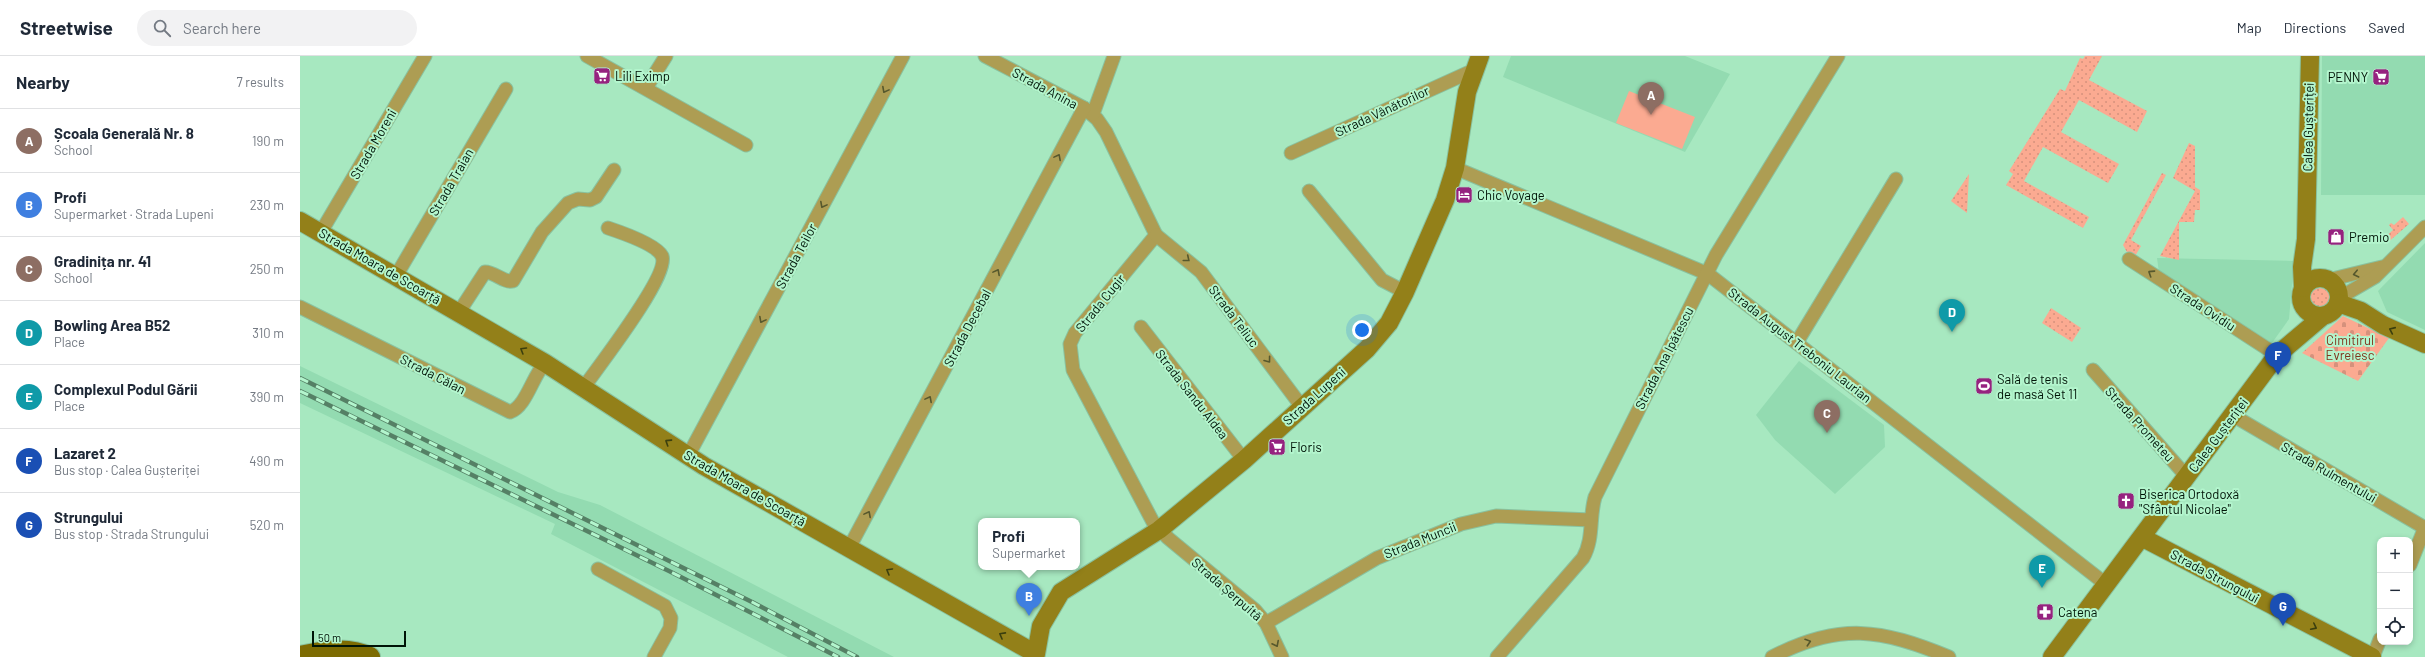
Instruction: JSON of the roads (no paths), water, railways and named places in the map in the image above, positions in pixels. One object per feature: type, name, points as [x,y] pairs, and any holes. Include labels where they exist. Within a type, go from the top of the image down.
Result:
[{"type":"main road","points":[[300,656],[340,650],[355,651],[370,657]]},
{"type":"street","name":"Strada Moreni","points":[[321,232],[425,56]]},
{"type":"street","points":[[587,56],[746,144]]},
{"type":"street","points":[[646,88],[666,56]]},
{"type":"street","name":"Strada Teilor","points":[[688,456],[903,56]]},
{"type":"street","name":"Strada Anina","points":[[985,56],[1088,111]]},
{"type":"street","name":"Strada Decebal","points":[[849,548],[1088,111],[1114,56]]},
{"type":"street","name":"Strada Ana Ipătescu","points":[[1498,657],[1583,558],[1589,547],[1591,520],[1595,497],[1720,249],[1838,56]]},
{"type":"street","name":"Calea Gușteriței","points":[[2281,352],[2302,297],[2302,267],[2306,247],[2310,56]]},
{"type":"street","name":"Strada Vânătorilor","points":[[1291,153],[1477,63]]},
{"type":"street","name":"Strada Lupeni","points":[[1036,656],[1041,626],[1061,592],[1159,530],[1244,460],[1378,336],[1389,323],[1405,292],[1445,200],[1455,168],[1466,100],[1477,63]]},
{"type":"street","name":"Strada Traian","points":[[396,276],[506,89]]},
{"type":"street","points":[[1088,111],[1106,132],[1156,235]]},
{"type":"street","name":"Strada August Treboniu Laurian","points":[[1455,168],[1708,274],[2107,585]]},
{"type":"street","points":[[459,312],[485,272],[490,272],[509,282],[513,281],[542,232],[568,203],[578,199],[590,200],[596,197],[614,170]]},
{"type":"street","points":[[1797,342],[1896,179]]},
{"type":"street","points":[[1309,191],[1382,280],[1405,292]]},
{"type":"street","name":"Strada Moara de Scoarță","points":[[301,224],[321,232],[459,312],[545,363],[688,456],[1036,656]]},
{"type":"street","points":[[2383,267],[2310,281],[2302,297],[2311,314],[2323,316],[2333,312],[2339,300],[2375,277],[2383,267],[2425,227]]},
{"type":"street","points":[[584,388],[646,299],[664,261],[661,253],[626,234],[608,228]]},
{"type":"street","name":"Strada Teliuc","points":[[1156,235],[1201,272],[1302,406]]},
{"type":"street","name":"Strada Cugir","points":[[1156,235],[1075,333],[1070,344],[1070,357],[1078,382],[1153,522],[1159,530]]},
{"type":"street","name":"Calea Gușteriței","points":[[2306,247],[2313,268],[2324,279]]},
{"type":"street","name":"Strada Ovidiu","points":[[2129,259],[2281,352]]},
{"type":"street","points":[[2324,279],[2337,287],[2339,300]]},
{"type":"street","points":[[2339,300],[2361,311],[2383,325],[2425,344]]},
{"type":"street","name":"Strada Călan","points":[[300,307],[510,412],[520,406],[539,369],[545,363]]},
{"type":"street","name":"Calea Gușteriței","points":[[2052,657],[2143,538],[2281,352],[2323,316]]},
{"type":"street","name":"Strada Sandu Aldea","points":[[1141,328],[1244,460]]},
{"type":"street","name":"Strada Prometeu","points":[[2093,370],[2187,477]]},
{"type":"street","name":"Strada Rulmentului","points":[[2234,416],[2425,527]]},
{"type":"street","name":"Strada Muncii","points":[[1266,623],[1377,558],[1461,524],[1496,516],[1591,520]]},
{"type":"street","points":[[2413,557],[2425,527]]},
{"type":"street","name":"Strada Șerpuită","points":[[1159,530],[1255,610],[1266,623],[1282,657]]},
{"type":"street","name":"Strada Strungului","points":[[2143,538],[2372,657]]},
{"type":"street","points":[[598,569],[665,606],[671,618],[670,628],[654,657]]},
{"type":"street","points":[[1772,657],[1811,641],[1859,632],[1898,637],[1949,657]]},
{"type":"street","points":[[2372,657],[2378,645]]},
{"type":"railway","points":[[300,378],[752,602],[857,657]]},
{"type":"railway","points":[[300,391],[669,571],[838,657]]},
{"type":"place","name":"Lili Eximp","points":[[602,76]]},
{"type":"place","name":"PENNY","points":[[2381,77]]},
{"type":"place","name":"Școala Generală Nr. 8","points":[[1651,115]]},
{"type":"place","name":"Chic Voyage","points":[[1464,195]]},
{"type":"place","name":"Premio","points":[[2336,237]]},
{"type":"place","name":"Bowling Area B52","points":[[1952,332]]},
{"type":"place","name":"Lazaret 2","points":[[2278,375]]},
{"type":"place","name":"Sală de tenis de masă Set 11","points":[[1984,386]]},
{"type":"place","name":"Gradinița nr. 41","points":[[1827,433]]},
{"type":"place","name":"Floris","points":[[1277,447]]},
{"type":"place","name":"Biserica Ortodoxă \"Sfântul Nicolae\"","points":[[2126,501]]},
{"type":"place","name":"Complexul Podul Gării","points":[[2042,588]]},
{"type":"place","name":"Catena","points":[[2045,612]]},
{"type":"place","name":"Profi","points":[[1029,616]]},
{"type":"place","name":"Strungului","points":[[2283,626]]},
{"type":"park label","name":"Cimitirul Evreiesc","points":[[2350,348]]}]
